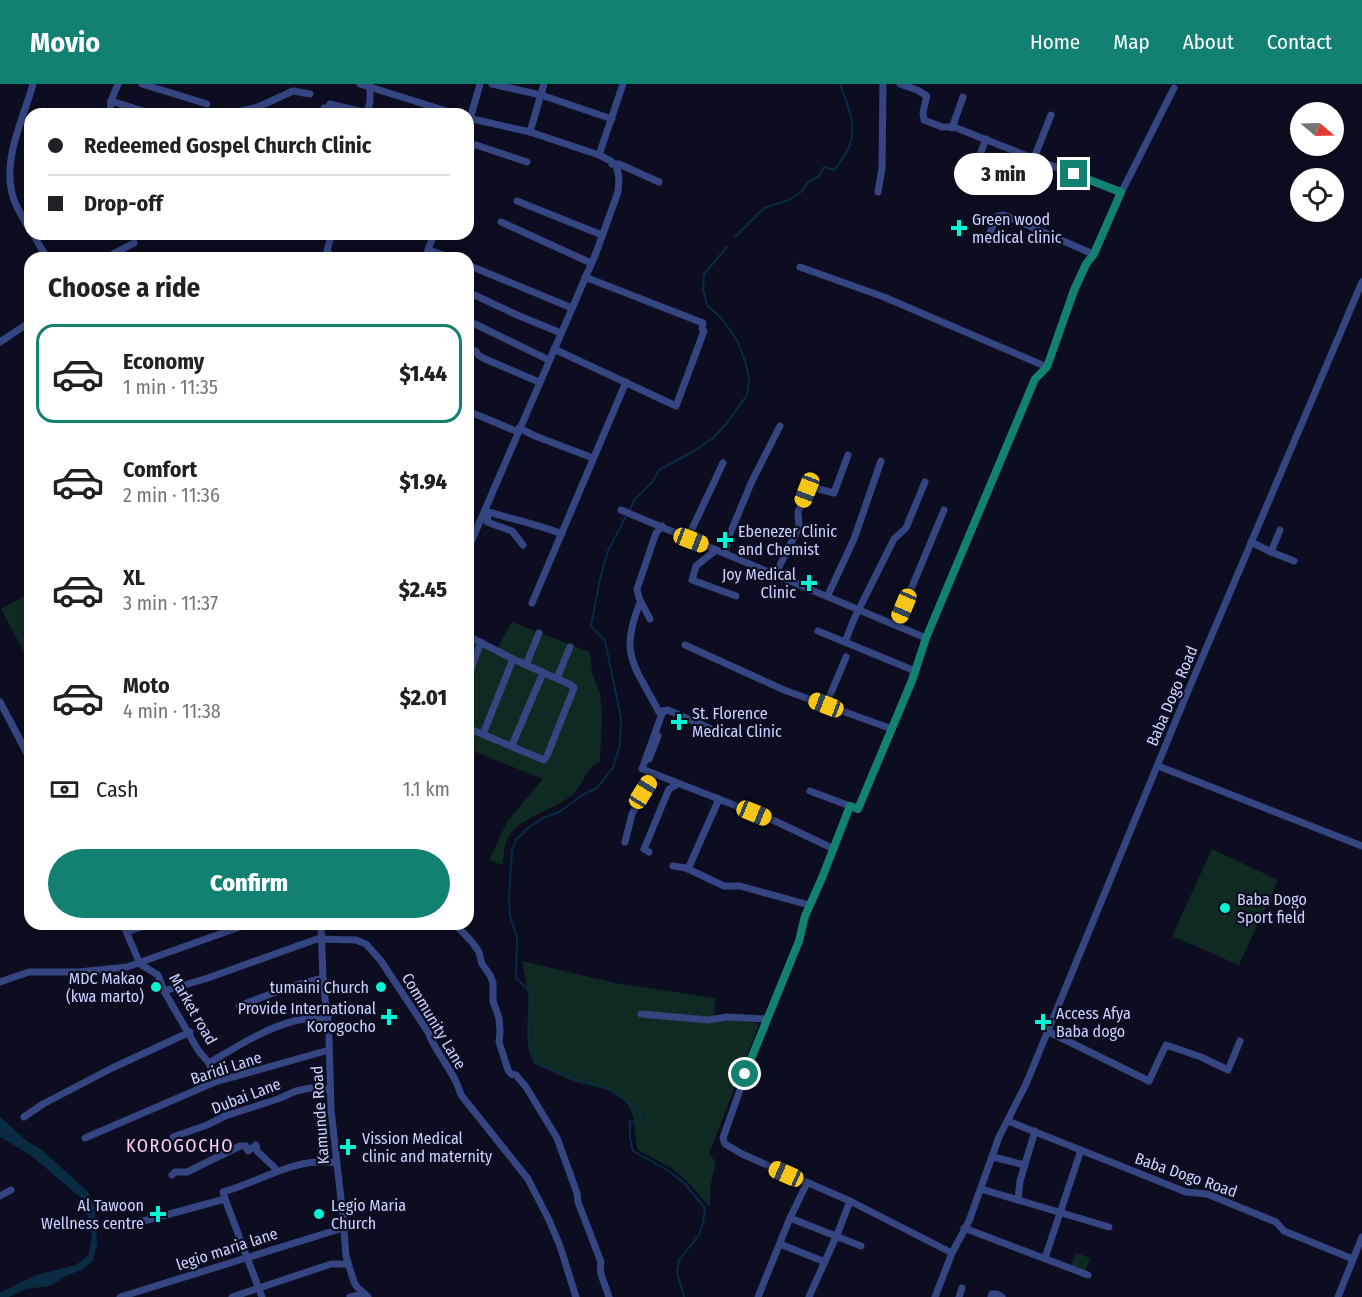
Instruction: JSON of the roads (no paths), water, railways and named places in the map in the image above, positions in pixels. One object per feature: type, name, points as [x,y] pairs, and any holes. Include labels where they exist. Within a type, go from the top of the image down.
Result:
[{"type":"street","points":[[26,108],[33,84]]},
{"type":"street","points":[[110,108],[118,84]]},
{"type":"street","points":[[142,84],[207,104]]},
{"type":"street","points":[[360,84],[437,108]]},
{"type":"street","points":[[473,108],[480,84]]},
{"type":"street","points":[[492,84],[540,95],[612,118]]},
{"type":"street","points":[[530,132],[544,84]]},
{"type":"street","points":[[599,155],[623,84]]},
{"type":"street","points":[[878,192],[882,168],[883,84]]},
{"type":"street","points":[[900,84],[927,96],[923,112],[924,120],[986,139],[1121,192]]},
{"type":"street","points":[[369,108],[370,87]]},
{"type":"street","points":[[252,108],[262,105],[292,88],[310,94]]},
{"type":"street","points":[[810,791],[858,809],[892,729],[926,638],[1035,379],[1047,367],[1074,290],[1086,264],[1094,254],[1121,192],[1174,88]]},
{"type":"street","points":[[952,128],[963,97]]},
{"type":"street","points":[[111,101],[134,108]]},
{"type":"street","points":[[328,108],[330,104],[348,108]]},
{"type":"street","points":[[24,114],[14,147],[10,175],[15,204],[24,220]]},
{"type":"street","points":[[1034,158],[1051,115]]},
{"type":"street","points":[[474,122],[530,132],[599,155],[611,161],[617,168],[619,178],[618,192],[602,236],[539,382],[487,512],[474,537]]},
{"type":"street","points":[[978,180],[974,170],[986,139]]},
{"type":"street","points":[[474,146],[527,162]]},
{"type":"street","points":[[617,168],[612,163],[659,182]]},
{"type":"street","points":[[517,201],[602,236]]},
{"type":"street","points":[[988,236],[998,216],[1004,215],[1094,254]]},
{"type":"street","points":[[501,222],[591,263]]},
{"type":"street","points":[[432,240],[429,250],[434,252]]},
{"type":"street","points":[[117,252],[134,243]]},
{"type":"street","points":[[474,267],[572,308]]},
{"type":"street","points":[[800,267],[884,297],[1047,367]]},
{"type":"street","points":[[554,349],[675,406],[704,331],[703,323],[585,277]]},
{"type":"street","name":"Baba Dogo Road","points":[[935,1297],[981,1189],[999,1137],[1026,1084],[1251,542],[1362,282]]},
{"type":"street","points":[[474,295],[561,333]]},
{"type":"street","points":[[474,324],[549,360]]},
{"type":"street","points":[[0,342],[24,326]]},
{"type":"street","points":[[474,350],[485,359],[539,382]]},
{"type":"street","points":[[532,603],[626,382]]},
{"type":"street","points":[[474,413],[593,458]]},
{"type":"street","points":[[725,554],[729,536],[752,481],[780,426]]},
{"type":"street","points":[[775,575],[799,527],[798,512],[808,488],[834,493],[848,455]]},
{"type":"street","points":[[828,595],[854,539],[881,461]]},
{"type":"street","points":[[691,540],[691,531],[723,463]]},
{"type":"street","points":[[845,642],[894,539],[906,528],[925,482]]},
{"type":"street","points":[[622,510],[926,638]]},
{"type":"street","points":[[896,625],[944,510]]},
{"type":"street","points":[[487,512],[536,523],[562,534]]},
{"type":"street","points":[[487,512],[487,522],[512,531],[523,545]]},
{"type":"street","points":[[650,619],[637,589],[656,533],[662,526]]},
{"type":"street","points":[[1271,552],[1280,530]]},
{"type":"street","points":[[1251,542],[1294,561]]},
{"type":"street","points":[[716,550],[696,566],[692,580],[736,596]]},
{"type":"street","points":[[640,603],[635,616],[629,652],[632,662],[661,712],[656,743],[648,761]]},
{"type":"street","points":[[818,631],[915,671]]},
{"type":"street","points":[[526,665],[539,633]]},
{"type":"street","points":[[474,639],[513,659],[573,685],[574,688],[546,759],[541,759],[474,730]]},
{"type":"street","points":[[474,661],[481,642]]},
{"type":"street","points":[[685,645],[784,690],[892,729]]},
{"type":"street","points":[[557,678],[570,646]]},
{"type":"street","points":[[826,705],[846,657]]},
{"type":"street","points":[[483,734],[513,659]]},
{"type":"street","points":[[512,746],[543,673]]},
{"type":"street","points":[[0,702],[24,748]]},
{"type":"street","points":[[661,712],[668,710],[718,732]]},
{"type":"street","points":[[661,712],[642,769],[775,821],[834,849]]},
{"type":"street","points":[[1158,766],[1362,846]]},
{"type":"street","points":[[625,842],[632,814],[654,774]]},
{"type":"street","points":[[649,852],[644,849],[669,789],[678,784]]},
{"type":"street","points":[[688,869],[719,799]]},
{"type":"street","points":[[850,806],[805,916],[799,941],[766,1019],[723,1138],[725,1144],[742,1154],[850,1202],[952,1253]]},
{"type":"street","points":[[673,866],[688,869],[724,886],[740,886],[810,905]]},
{"type":"street","points":[[127,932],[132,930]]},
{"type":"street","points":[[0,982],[29,972],[79,972],[140,964],[232,930]]},
{"type":"street","name":"Kamunde Road","points":[[321,930],[323,978],[328,1017],[330,1090],[343,1228],[348,1264],[357,1287],[366,1295]]},
{"type":"street","points":[[461,930],[479,952],[482,964],[493,983],[493,1001],[499,1018],[499,1042],[508,1070],[511,1074],[516,1075],[526,1087],[561,1147],[578,1202],[601,1262],[601,1275],[609,1297]]},
{"type":"street","name":"Market road","points":[[127,932],[140,964],[158,975],[164,991],[190,1032],[198,1050],[209,1063],[215,1083]]},
{"type":"street","name":"Community Lane","points":[[164,991],[321,938],[356,940],[366,944],[381,961],[428,1032],[433,1046],[439,1052],[454,1082],[459,1086],[461,1095],[526,1177],[560,1246],[576,1297]]},
{"type":"street","points":[[239,1006],[289,987],[323,978]]},
{"type":"street","points":[[641,1014],[708,1020],[727,1017],[766,1019]]},
{"type":"street","points":[[209,1063],[247,1041],[282,1025],[296,1020],[328,1017]]},
{"type":"street","points":[[1047,1031],[1149,1081],[1166,1045],[1228,1070],[1240,1041]]},
{"type":"street","points":[[24,1117],[43,1104],[112,1068],[190,1032]]},
{"type":"street","name":"Baridi Lane","points":[[85,1138],[215,1083],[329,1050]]},
{"type":"street","name":"Dubai Lane","points":[[173,1137],[296,1090],[310,1088],[330,1090]]},
{"type":"street","name":"Baba Dogo Road","points":[[1008,1121],[1186,1192],[1207,1194],[1276,1222],[1284,1231],[1353,1259]]},
{"type":"street","points":[[1018,1200],[1020,1181],[1035,1131]]},
{"type":"street","points":[[172,1175],[175,1172],[187,1172],[240,1146],[246,1146],[248,1151],[256,1144],[257,1151],[275,1168],[275,1172]]},
{"type":"street","points":[[1045,1258],[1081,1150]]},
{"type":"street","points":[[993,1157],[1024,1165]]},
{"type":"street","points":[[262,1297],[223,1192],[289,1167],[322,1161],[336,1163]]},
{"type":"street","points":[[758,1297],[807,1183]]},
{"type":"street","points":[[981,1189],[1109,1227]]},
{"type":"street","points":[[0,1196],[11,1190]]},
{"type":"street","points":[[125,1226],[225,1199]]},
{"type":"street","points":[[809,1297],[850,1202]]},
{"type":"street","points":[[790,1218],[861,1246]]},
{"type":"street","name":"legio maria lane","points":[[120,1297],[343,1228]]},
{"type":"street","points":[[964,1228],[1088,1275]]},
{"type":"street","points":[[1338,1297],[1362,1237]]},
{"type":"street","points":[[780,1244],[825,1262]]},
{"type":"street","points":[[232,1297],[331,1264],[348,1264]]},
{"type":"street","points":[[959,1297],[962,1288]]},
{"type":"street","points":[[991,1297],[992,1294],[997,1294],[1002,1297]]},
{"type":"street","points":[[350,1297],[366,1295]]},
{"type":"water","points":[[0,1117],[27,1141],[42,1150],[88,1192],[95,1207],[97,1244],[93,1261],[81,1270],[50,1286],[25,1289],[9,1297],[0,1297],[0,1293],[36,1275],[76,1265],[88,1256],[92,1238],[85,1201],[29,1154],[0,1137]]},
{"type":"waterway","points":[[735,237],[764,208],[789,200],[801,192],[808,182],[819,176],[824,167],[835,170],[848,149],[852,133],[851,116],[840,84]]},
{"type":"waterway","points":[[684,1297],[677,1272],[679,1260],[699,1235],[705,1208],[684,1183],[669,1171],[633,1151],[630,1121],[641,1123],[639,1111],[608,1088],[578,1080],[536,1061],[530,1045],[529,1030],[534,995],[516,978],[517,936],[510,917],[509,897],[512,850],[516,840],[543,818],[559,812],[584,794],[597,788],[613,768],[620,745],[621,718],[605,641],[591,626],[608,551],[635,499],[653,481],[659,470],[712,439],[747,395],[749,378],[737,340],[722,319],[707,305],[703,289],[704,274],[727,247]]},
{"type":"place","name":"Green wood medical clinic","points":[[959,228]]},
{"type":"place","name":"Ebenezer Clinic and Chemist","points":[[725,540]]},
{"type":"place","name":"Joy Medical Clinic","points":[[809,583]]},
{"type":"place","name":"St. Florence Medical Clinic","points":[[679,722]]},
{"type":"place","name":"Baba Dogo Sport field","points":[[1225,908]]},
{"type":"place","name":"MDC Makao (kwa marto)","points":[[156,987]]},
{"type":"place","name":"tumaini Church","points":[[381,987]]},
{"type":"place","name":"Provide International Korogocho","points":[[389,1017]]},
{"type":"place","name":"Access Afya Baba dogo","points":[[1043,1022]]},
{"type":"place","name":"Vission Medical clinic and maternity","points":[[348,1147]]},
{"type":"place","name":"Al Tawoon Wellness centre","points":[[158,1214]]},
{"type":"place","name":"Legio Maria Church","points":[[319,1214]]},
{"type":"district","name":"KOROGOCHO","points":[[180,1146]]}]
